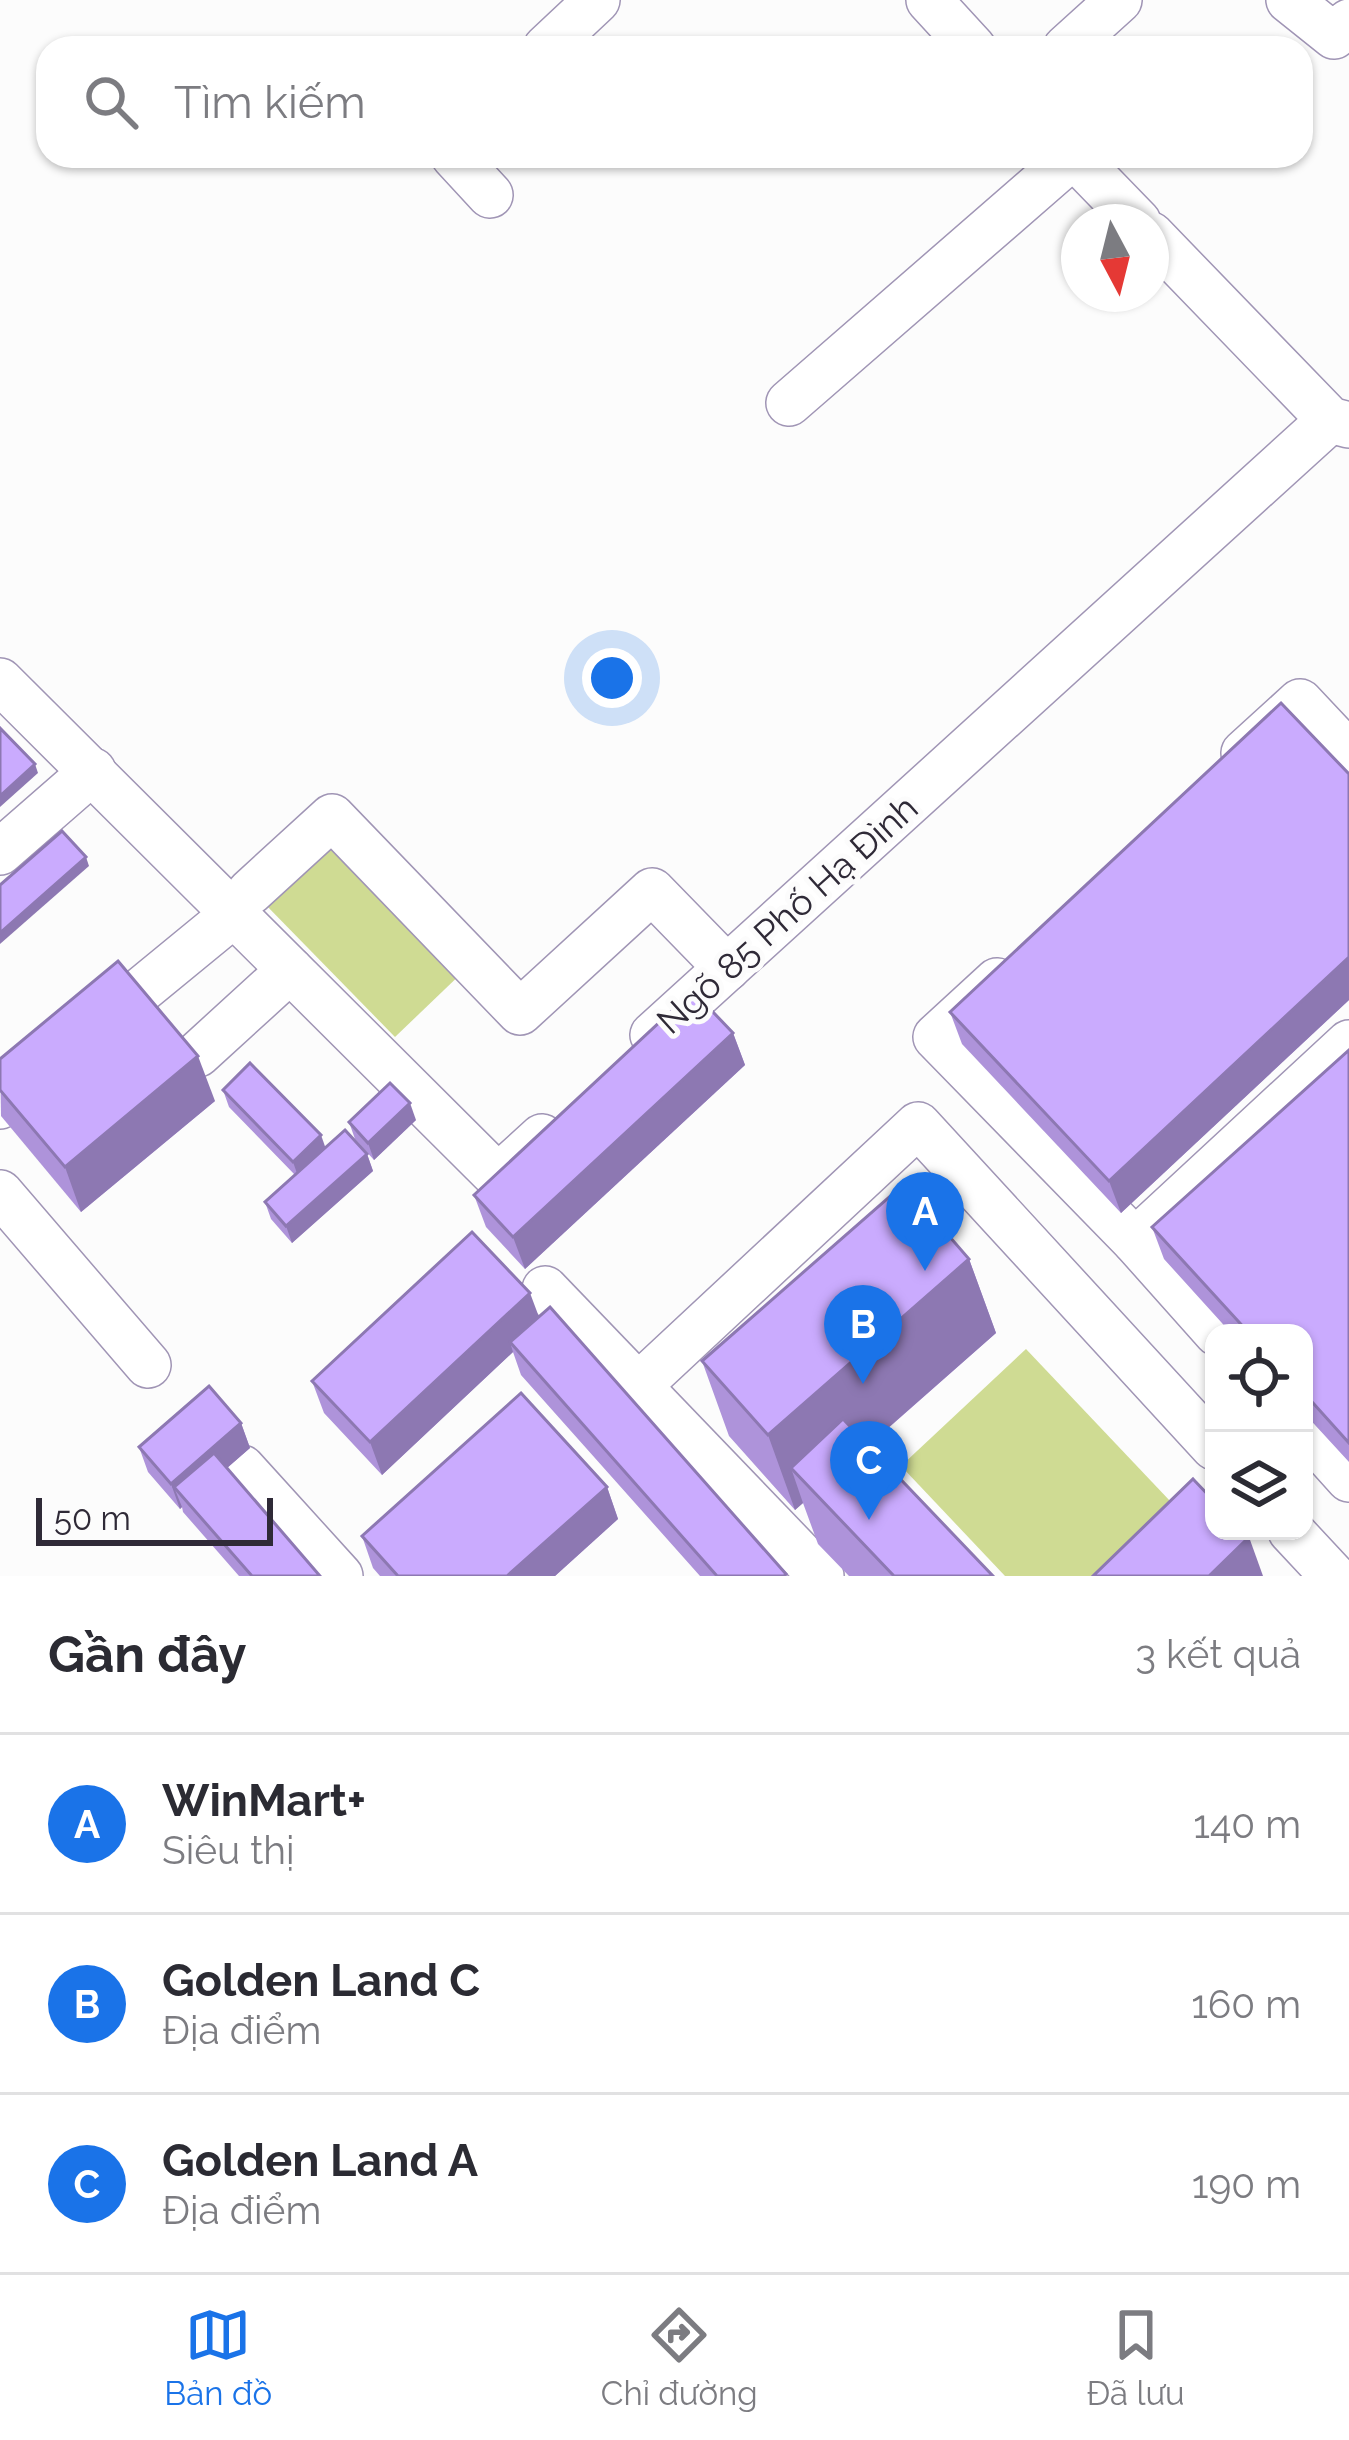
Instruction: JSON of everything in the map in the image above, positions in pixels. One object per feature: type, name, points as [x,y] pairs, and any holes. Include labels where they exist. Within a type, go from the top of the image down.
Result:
[{"type":"street","points":[[559,36],[597,0]]},
{"type":"street","points":[[928,0],[962,36]]},
{"type":"street","points":[[1079,36],[1119,0]]},
{"type":"street","points":[[1289,0],[1334,36],[1349,22]]},
{"type":"street","points":[[465,168],[490,195]]},
{"type":"street","points":[[789,404],[1060,168]]},
{"type":"street","points":[[1086,168],[1121,204]]},
{"type":"street","points":[[1169,253],[1340,422]]},
{"type":"street","name":"Ngõ 85 Phố Hạ Đình","points":[[621,1065],[1340,422]]},
{"type":"street","points":[[0,681],[242,903],[290,970],[498,1177],[568,1113]]},
{"type":"street","points":[[1213,782],[1300,702],[1349,754]]},
{"type":"street","points":[[0,852],[93,771]]},
{"type":"street","points":[[0,1106],[242,903],[332,817],[520,1012],[652,890],[727,968]]},
{"type":"street","points":[[1023,957],[936,1037],[1209,1324]]},
{"type":"street","points":[[197,1054],[290,970]]},
{"type":"street","points":[[1135,1241],[1349,1043]]},
{"type":"street","points":[[638,1386],[918,1125],[1205,1437]]},
{"type":"street","points":[[0,1193],[148,1365]]},
{"type":"street","points":[[545,1289],[821,1576]]},
{"type":"street","points":[[1306,1432],[1349,1479]]},
{"type":"street","points":[[242,1468],[340,1576]]},
{"type":"street","points":[[1299,1540],[1333,1576]]},
{"type":"green space","points":[[336,832],[468,967],[395,1037],[263,902]]},
{"type":"green space","points":[[1026,1349],[1189,1521],[1131,1576],[1005,1576],[901,1466]]},
{"type":"building","points":[[1281,703],[1349,774],[1349,957],[1109,1181],[950,1012]]},
{"type":"building","points":[[0,728],[35,764],[0,796]]},
{"type":"building","points":[[62,831],[86,857],[0,933],[0,885]]},
{"type":"building","points":[[118,961],[198,1056],[65,1167],[0,1090],[0,1059]]},
{"type":"building","points":[[693,991],[733,1033],[513,1237],[474,1195]]},
{"type":"building","points":[[1349,1050],[1349,1443],[1313,1403],[1313,1324],[1241,1324],[1152,1227]]},
{"type":"building","points":[[250,1063],[321,1135],[293,1162],[223,1090]]},
{"type":"building","points":[[390,1083],[410,1103],[368,1143],[349,1122]]},
{"type":"building","points":[[345,1130],[367,1154],[286,1226],[265,1202]]},
{"type":"building","points":[[904,1184],[969,1259],[768,1435],[702,1361]]},
{"type":"building","points":[[472,1232],[530,1293],[370,1442],[312,1381]]},
{"type":"building","points":[[550,1307],[784,1576],[717,1576],[510,1342]]},
{"type":"building","points":[[209,1386],[241,1423],[171,1484],[139,1447]]},
{"type":"building","points":[[521,1393],[607,1487],[507,1576],[398,1576],[362,1536]]},
{"type":"building","points":[[843,1419],[993,1576],[894,1576],[791,1468]]},
{"type":"building","points":[[214,1453],[320,1576],[252,1576],[174,1487]]},
{"type":"building","points":[[1193,1479],[1205,1492],[1205,1540],[1246,1540],[1209,1576],[1093,1576]]},
{"type":"place","name":"WinMart+","points":[[925,1271]]},
{"type":"place","name":"Golden Land C","points":[[863,1384]]},
{"type":"place","name":"Golden Land A","points":[[869,1520]]}]
